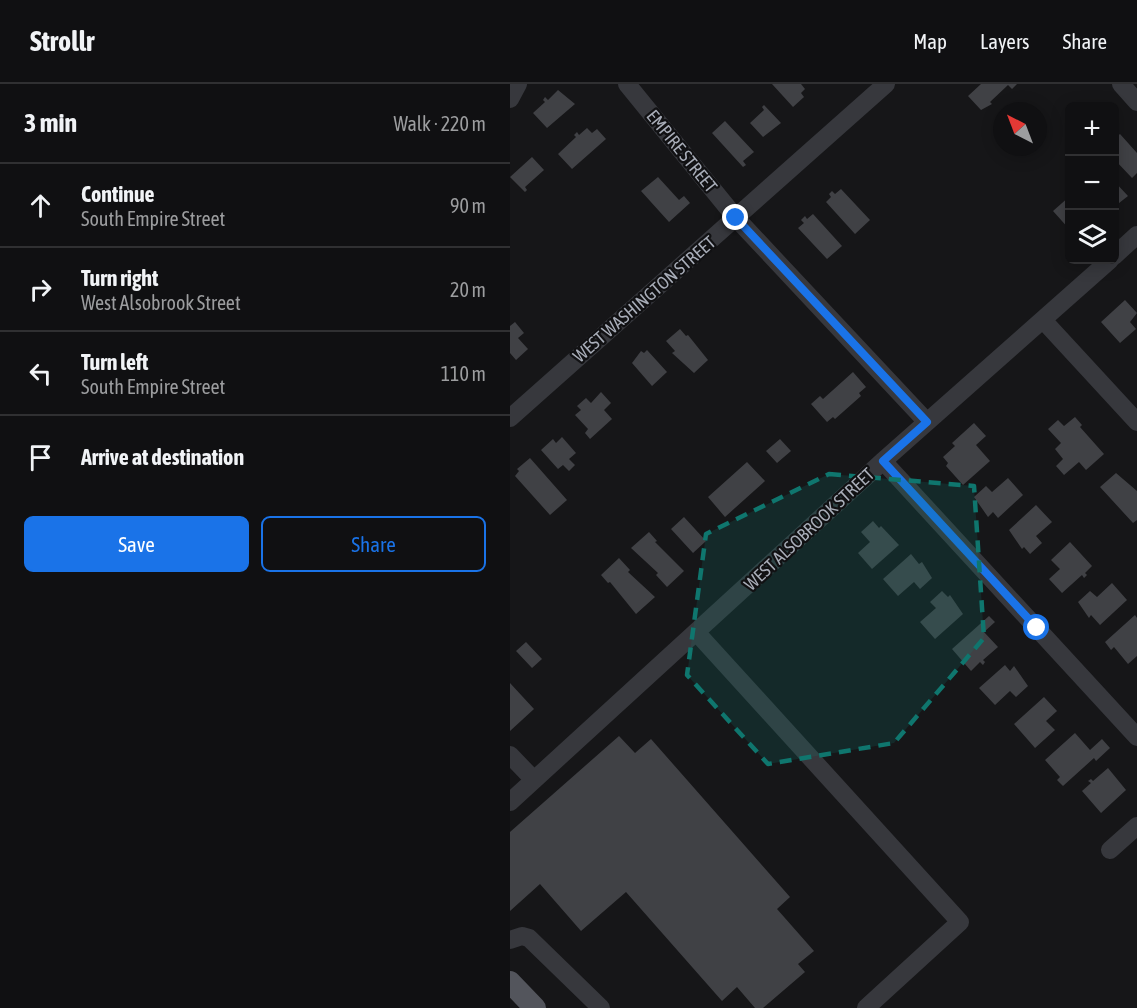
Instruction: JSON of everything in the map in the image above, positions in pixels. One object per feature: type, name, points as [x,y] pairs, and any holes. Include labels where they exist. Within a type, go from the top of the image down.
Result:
[{"type":"main road","points":[[510,982],[535,1008]]},
{"type":"street","points":[[510,99],[518,84]]},
{"type":"street","name":"EMPIRE STREET","points":[[627,84],[736,218],[927,422]]},
{"type":"street","name":"WEST WASHINGTON STREET","points":[[510,418],[886,84]]},
{"type":"street","points":[[1121,84],[1137,102]]},
{"type":"street","points":[[1119,252],[1137,236]]},
{"type":"street","name":"WEST ALSOBROOK STREET","points":[[510,802],[883,461],[1106,264]]},
{"type":"street","points":[[1043,320],[1137,422]]},
{"type":"street","points":[[883,461],[1137,737]]},
{"type":"street","points":[[697,633],[960,922],[866,1008]]},
{"type":"street","points":[[510,755],[534,780]]},
{"type":"street","points":[[1110,850],[1137,826]]},
{"type":"street","points":[[510,940],[522,936],[529,938],[601,1008]]},
{"type":"highlighted area","points":[[829,474],[974,486],[984,638],[894,743],[768,764],[687,675],[706,534]]},
{"type":"building","points":[[772,84],[801,84],[805,89],[801,93],[804,97],[793,107]]},
{"type":"building","points":[[981,84],[1017,84],[1012,89],[1008,85],[990,102],[992,104],[981,110],[968,96]]},
{"type":"building","points":[[558,90],[575,104],[547,128],[533,113],[545,102],[543,100],[545,97],[548,100]]},
{"type":"building","points":[[764,105],[781,123],[763,137],[750,123],[764,110],[762,107]]},
{"type":"building","points":[[725,121],[754,152],[743,161],[746,165],[743,167],[712,133]]},
{"type":"building","points":[[587,128],[592,133],[597,129],[606,139],[572,169],[558,154],[576,137],[574,135],[577,132],[579,135]]},
{"type":"building","points":[[1119,135],[1137,153],[1137,173],[1132,178],[1119,164]]},
{"type":"building","points":[[532,157],[544,170],[525,187],[527,190],[525,192],[510,177]]},
{"type":"building","points":[[658,177],[679,200],[684,196],[690,203],[669,222],[641,191]]},
{"type":"building","points":[[1119,186],[1128,196],[1119,203]]},
{"type":"building","points":[[841,189],[870,220],[855,234],[826,202],[831,197],[829,194],[832,191],[835,194]]},
{"type":"building","points":[[1065,200],[1065,224],[1053,211]]},
{"type":"building","points":[[813,214],[842,246],[827,259],[798,228],[804,223],[801,220],[805,216],[807,219]]},
{"type":"building","points":[[1125,300],[1137,313],[1130,322],[1136,329],[1120,343],[1101,322]]},
{"type":"building","points":[[515,322],[524,333],[518,338],[528,349],[516,360],[510,353],[510,326]]},
{"type":"building","points":[[680,329],[686,336],[688,335],[708,360],[694,373],[672,353],[675,351],[666,341]]},
{"type":"building","points":[[647,350],[667,372],[652,386],[632,363],[641,351],[644,353]]},
{"type":"building","points":[[853,372],[866,387],[859,393],[861,396],[835,419],[833,417],[827,422],[811,404],[820,396],[823,399]]},
{"type":"building","points":[[601,392],[611,403],[604,410],[612,419],[590,439],[585,433],[588,429],[575,415],[581,410],[577,406],[586,398],[591,403]]},
{"type":"building","points":[[1075,417],[1082,425],[1080,427],[1104,454],[1086,470],[1079,462],[1064,475],[1056,466],[1063,459],[1055,449],[1061,443],[1048,429],[1058,420],[1064,426]]},
{"type":"building","points":[[974,423],[986,436],[976,445],[990,461],[963,485],[946,466],[948,463],[943,457],[955,446],[952,443]]},
{"type":"building","points":[[562,437],[576,453],[569,459],[575,465],[569,471],[563,465],[558,469],[541,450],[553,439],[556,443]]},
{"type":"building","points":[[780,439],[791,451],[777,463],[766,451]]},
{"type":"building","points":[[530,458],[567,500],[550,515],[515,476],[519,471],[517,469]]},
{"type":"building","points":[[747,462],[765,481],[725,517],[708,497]]},
{"type":"building","points":[[1116,473],[1137,491],[1137,520],[1133,523],[1100,487]]},
{"type":"building","points":[[1008,478],[1023,495],[998,518],[993,512],[988,517],[974,497],[986,486],[992,492]]},
{"type":"building","points":[[1036,505],[1052,522],[1036,536],[1042,543],[1030,554],[1024,547],[1022,549],[1009,530]]},
{"type":"building","points":[[684,517],[706,541],[693,553],[671,529]]},
{"type":"building","points":[[873,521],[899,545],[872,569],[858,553],[870,542],[861,532]]},
{"type":"building","points":[[649,532],[657,541],[655,542],[684,571],[667,587],[656,575],[658,573],[631,548]]},
{"type":"building","points":[[1070,542],[1092,566],[1085,573],[1087,575],[1084,578],[1082,575],[1062,593],[1049,579],[1060,569],[1051,560]]},
{"type":"building","points":[[911,554],[919,564],[922,562],[932,578],[920,589],[914,582],[898,596],[883,579]]},
{"type":"building","points":[[619,558],[630,570],[628,572],[655,597],[636,614],[610,582],[608,583],[601,575]]},
{"type":"building","points":[[1112,583],[1127,600],[1100,625],[1091,615],[1089,618],[1078,602],[1090,591],[1097,597]]},
{"type":"building","points":[[942,591],[948,597],[950,595],[963,614],[935,639],[920,622],[936,608],[930,602]]},
{"type":"building","points":[[1135,615],[1137,618],[1137,656],[1128,664],[1114,647],[1111,650],[1105,642]]},
{"type":"building","points":[[989,616],[995,622],[984,632],[998,647],[983,660],[985,662],[983,665],[980,662],[971,671],[952,649]]},
{"type":"building","points":[[526,642],[542,659],[532,668],[516,651]]},
{"type":"building","points":[[1005,665],[1010,671],[1014,666],[1028,686],[1016,697],[1010,691],[995,705],[979,688]]},
{"type":"building","points":[[510,683],[534,709],[510,731]]},
{"type":"building","points":[[1044,697],[1057,711],[1046,721],[1055,730],[1035,748],[1014,724]]},
{"type":"building","points":[[1075,733],[1090,750],[1102,739],[1110,748],[1096,761],[1094,758],[1063,786],[1057,780],[1060,777],[1045,760]]},
{"type":"building","points":[[619,736],[635,753],[651,739],[790,897],[777,909],[814,951],[798,964],[805,972],[763,1008],[755,1008],[737,987],[722,1001],[626,892],[581,931],[540,884],[510,911],[510,832]]},
{"type":"building","points":[[1108,768],[1126,790],[1101,813],[1082,791],[1091,783],[1088,781],[1091,779],[1093,781]]},
{"type":"route","points":[[736,218],[908,399],[927,422],[883,461],[1037,628]]}]
